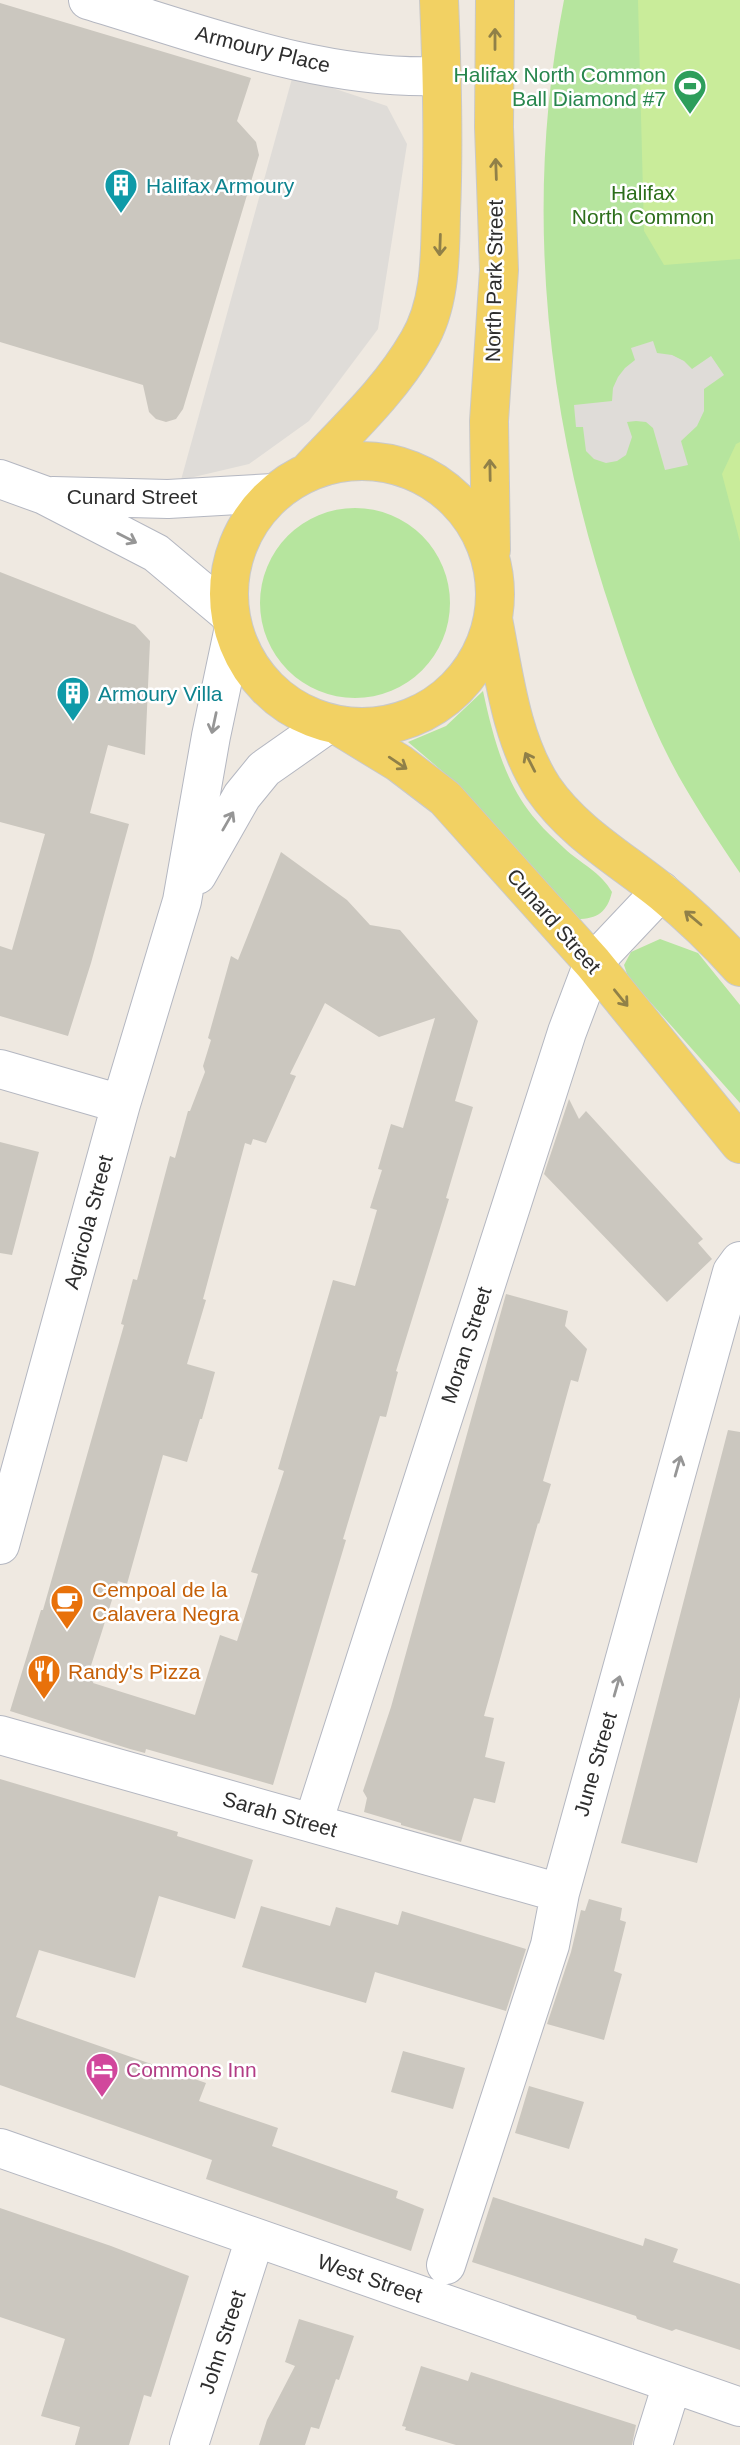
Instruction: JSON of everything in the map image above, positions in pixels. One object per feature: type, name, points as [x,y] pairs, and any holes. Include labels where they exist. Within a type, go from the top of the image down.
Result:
[{"type":"main road","points":[[308,472],[391,381],[419,341],[434,303],[439,266],[442,189],[439,0]]},
{"type":"main road","name":"North Park Street","points":[[492,563],[489,421],[499,270],[494,127],[495,0]]},
{"type":"main road","points":[[231,624],[230,570],[245,528],[274,493],[308,472],[340,462],[373,461],[406,468],[436,482],[461,504],[480,531],[492,563],[496,591],[493,619],[483,652],[464,681],[439,704],[408,720],[375,728],[334,725]]},
{"type":"main road","points":[[493,619],[523,748],[543,788],[582,833],[662,891],[702,925],[740,967]]},
{"type":"main road","name":"Cunard Street","points":[[231,624],[253,673],[286,705],[334,725],[399,763],[445,798],[593,963],[740,1144]]},
{"type":"street","name":"Armoury Place","points":[[88,0],[301,63],[402,78],[442,76]]},
{"type":"street","points":[[0,479],[44,495]]},
{"type":"street","name":"Cunard Street","points":[[44,495],[168,499],[274,493]]},
{"type":"street","name":"Cunard Street","points":[[44,495],[156,553],[231,624]]},
{"type":"street","name":"Agricola Street","points":[[0,1545],[121,1104],[182,901],[231,624]]},
{"type":"street","name":"Agricola Street","points":[[182,901],[242,796],[264,769],[334,725]]},
{"type":"street","name":"Moran Street","points":[[313,1823],[567,1032],[593,963],[662,891]]},
{"type":"street","points":[[0,1069],[121,1104]]},
{"type":"street","name":"June Street","points":[[446,2265],[550,1945],[559,1893],[732,1272],[740,1261]]},
{"type":"street","name":"Sarah Street","points":[[0,1735],[559,1893]]},
{"type":"street","name":"West Street","points":[[0,2148],[740,2407]]},
{"type":"street","name":"John Street","points":[[189,2445],[255,2238]]},
{"type":"street","points":[[653,2445],[671,2384]]},
{"type":"green space","name":"Halifax North Common","points":[[564,0],[740,0],[740,873],[703,818],[646,708],[613,617],[571,466],[557,390],[548,312],[544,234],[545,156],[552,78]]},
{"type":"green space","name":"Halifax North Common Ball Diamond #7","points":[[638,0],[740,0],[740,259],[664,265],[644,231]]},
{"type":"green space","points":[[740,442],[740,542],[722,474],[736,444]]},
{"type":"green space","points":[[355,508],[391,515],[422,536],[443,567],[450,603],[443,639],[422,670],[391,691],[355,698],[319,691],[288,670],[267,639],[260,603],[267,567],[288,536],[319,515]]},
{"type":"green space","points":[[483,691],[502,760],[516,792],[540,825],[596,874],[612,892],[607,905],[596,916],[577,919],[455,782],[408,742],[446,726]]},
{"type":"green space","points":[[660,939],[698,953],[740,1005],[740,1103],[628,977],[624,965],[631,952]]},
{"type":"shaded area","points":[[293,75],[387,106],[407,144],[378,329],[309,421],[249,464],[181,480]]},
{"type":"shaded area","points":[[653,341],[657,353],[672,355],[692,369],[711,356],[724,375],[704,389],[704,411],[697,426],[681,441],[688,465],[665,470],[653,428],[646,422],[636,421],[627,422],[632,437],[626,455],[617,461],[606,463],[594,459],[586,451],[583,427],[576,427],[574,405],[612,401],[613,388],[618,377],[635,360],[631,348]]},
{"type":"building","name":"Halifax Armoury","points":[[0,3],[251,78],[237,121],[256,142],[259,155],[183,409],[176,419],[166,422],[156,419],[149,412],[143,385],[0,342]]},
{"type":"building","points":[[0,572],[135,625],[150,641],[145,755],[108,745],[90,813],[129,824],[68,1036],[0,1016],[0,946],[12,950],[45,834],[0,822]]},
{"type":"building","points":[[281,852],[347,900],[370,925],[400,930],[478,1021],[455,1101],[473,1107],[446,1198],[449,1199],[396,1371],[398,1372],[386,1417],[380,1416],[343,1539],[346,1540],[273,1785],[146,1749],[145,1753],[130,1749],[10,1711],[43,1610],[124,1325],[121,1324],[133,1279],[137,1280],[170,1156],[175,1158],[188,1111],[205,1072],[203,1066],[211,1040],[208,1038],[231,956],[238,960]],"holes":[[[325,1003],[379,1037],[435,1018],[403,1128],[391,1124],[378,1169],[382,1170],[370,1208],[377,1210],[355,1286],[333,1280],[278,1469],[284,1471],[251,1572],[258,1574],[237,1641],[220,1635],[195,1715],[93,1683],[95,1677],[88,1675],[118,1581],[127,1584],[163,1455],[187,1462],[202,1419],[215,1372],[187,1364],[206,1300],[203,1299],[245,1143],[251,1145],[253,1139],[266,1143],[296,1076],[290,1074]]]},
{"type":"building","points":[[569,1099],[579,1119],[586,1111],[703,1239],[698,1243],[712,1259],[667,1302],[544,1174]]},
{"type":"building","points":[[0,1142],[39,1152],[12,1255],[0,1253]]},
{"type":"building","points":[[506,1294],[568,1311],[565,1326],[587,1349],[578,1382],[571,1380],[543,1481],[551,1484],[484,1716],[494,1718],[485,1757],[505,1762],[495,1803],[474,1798],[461,1842],[364,1812],[367,1798],[363,1791],[391,1707]]},
{"type":"building","points":[[728,1430],[740,1432],[740,1697],[697,1863],[621,1843]]},
{"type":"building","points":[[0,1779],[178,1832],[177,1836],[253,1860],[235,1919],[159,1896],[135,1978],[39,1950],[16,2017],[206,2083],[199,2101],[278,2128],[272,2146],[398,2191],[396,2198],[424,2209],[411,2251],[206,2179],[212,2160],[0,2085]]},
{"type":"building","points":[[589,1899],[622,1908],[620,1920],[626,1922],[614,1971],[622,1974],[604,2040],[547,2024],[571,1952],[581,1910],[585,1911]]},
{"type":"building","points":[[261,1906],[330,1926],[336,1907],[398,1925],[402,1911],[526,1949],[506,2011],[375,1972],[366,2003],[242,1967]]},
{"type":"building","points":[[403,2051],[465,2068],[453,2109],[391,2092]]},
{"type":"building","points":[[529,2086],[584,2102],[569,2149],[515,2133]]},
{"type":"building","points":[[493,2197],[643,2246],[645,2238],[678,2249],[673,2262],[740,2284],[740,2350],[676,2329],[672,2331],[637,2319],[636,2316],[472,2262]]},
{"type":"building","points":[[0,2208],[189,2276],[151,2397],[144,2395],[129,2445],[75,2445],[80,2427],[41,2416],[65,2339],[0,2317]]},
{"type":"building","points":[[299,2319],[354,2336],[319,2429],[311,2427],[305,2445],[259,2445],[267,2420],[295,2366],[285,2362]]},
{"type":"building","points":[[421,2366],[468,2381],[471,2372],[636,2425],[632,2445],[456,2445],[405,2430],[406,2427],[402,2426]]},
{"type":"place","name":"Halifax North Common Ball Diamond #7","points":[[690,116]]},
{"type":"place","name":"Halifax Armoury","points":[[121,215]]},
{"type":"place","name":"Armoury Villa","points":[[73,723]]},
{"type":"place","name":"Cempoal de la Calavera Negra","points":[[67,1631]]},
{"type":"place","name":"Randy's Pizza","points":[[44,1701]]},
{"type":"place","name":"Commons Inn","points":[[102,2099]]}]
